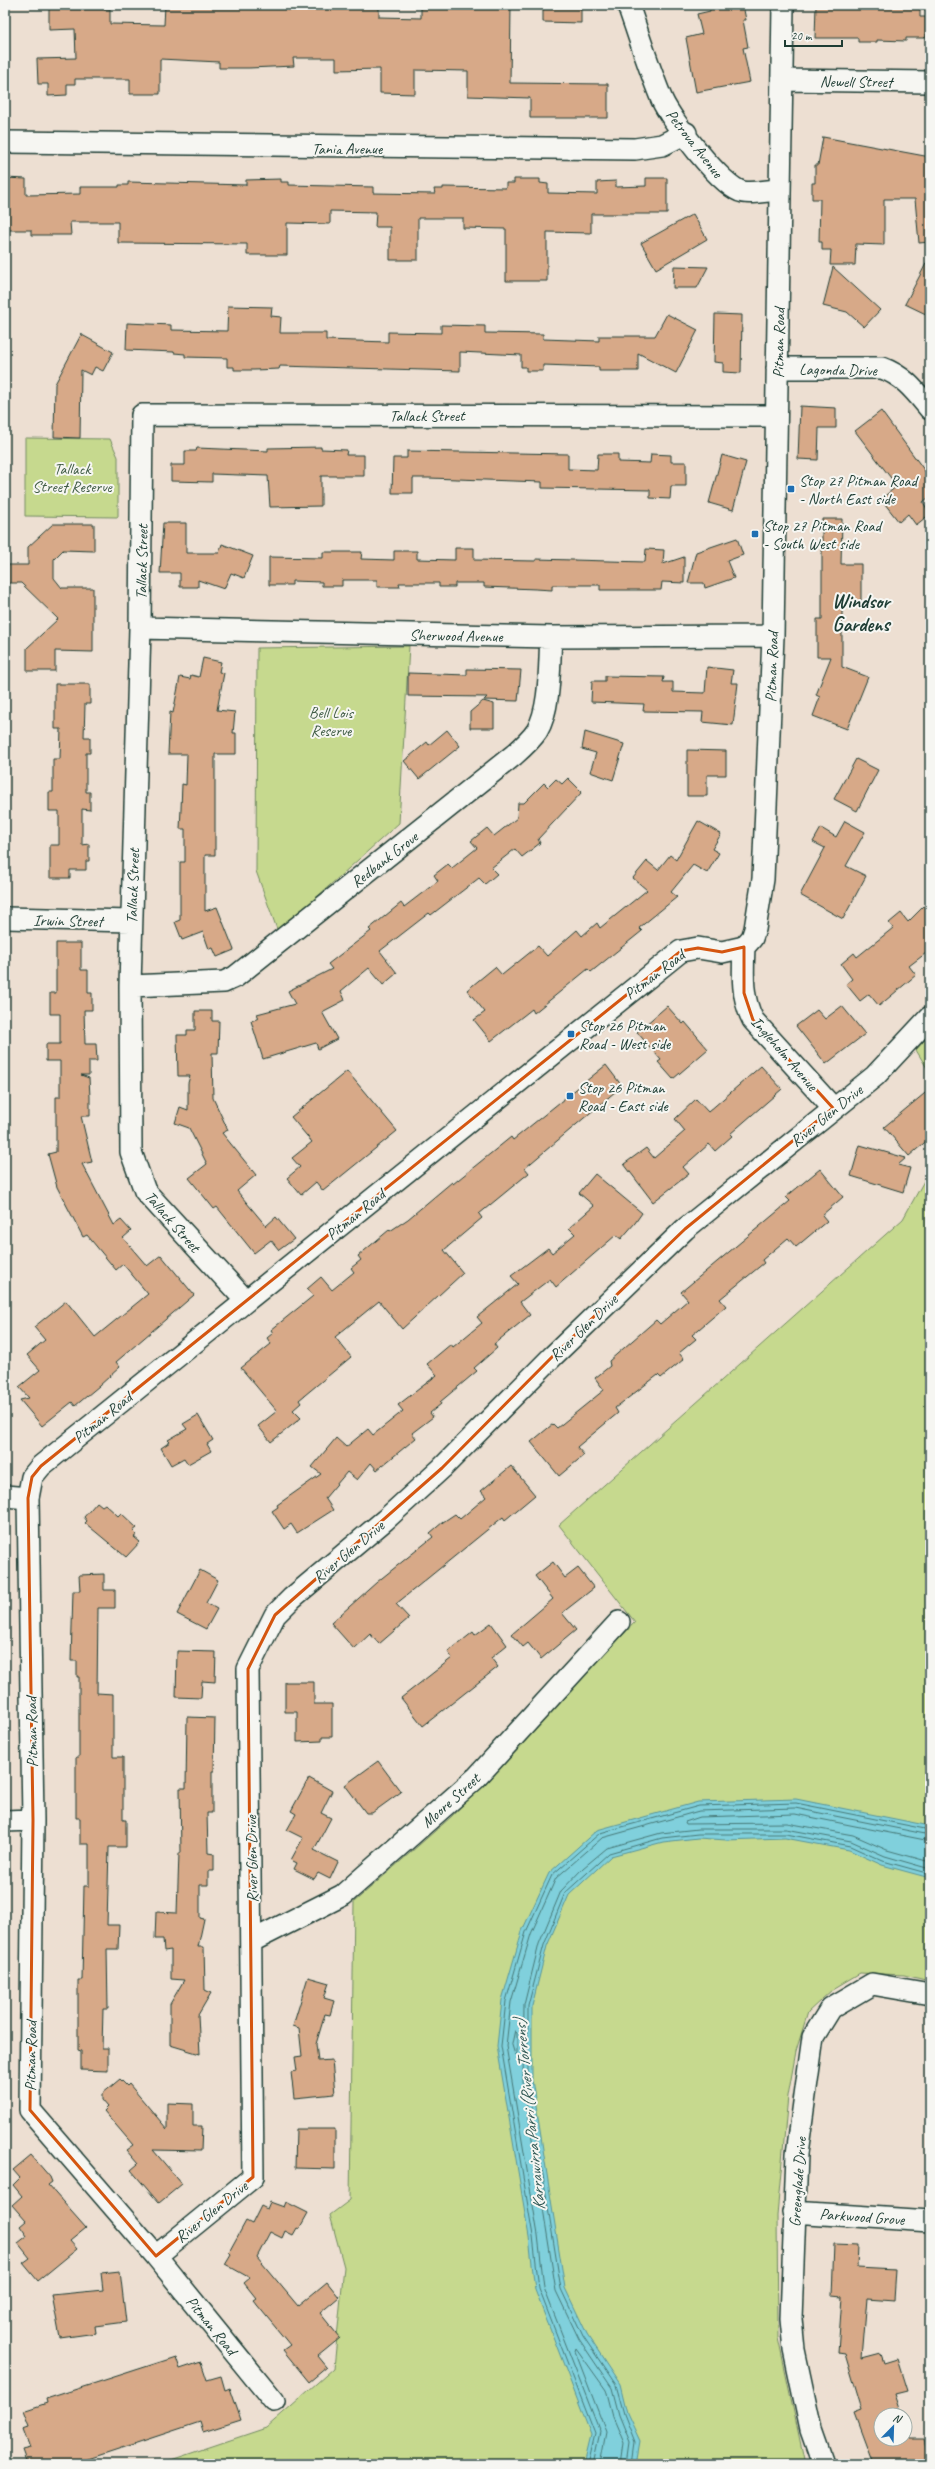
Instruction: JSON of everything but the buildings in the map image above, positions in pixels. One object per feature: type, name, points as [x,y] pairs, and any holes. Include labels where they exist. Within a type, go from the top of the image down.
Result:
[{"type":"street","name":"Petrova Avenue","points":[[628,5],[662,99],[672,118],[686,133],[711,168],[743,192],[780,190]]},
{"type":"street","name":"Pitman Road","points":[[274,2401],[156,2256],[30,2110],[33,1820],[28,1498],[32,1477],[41,1466],[681,951],[698,948],[722,952],[744,947],[752,938],[756,929],[763,878],[773,636],[783,5]]},
{"type":"street","name":"Newell Street","points":[[783,80],[930,82]]},
{"type":"street","name":"Tania Avenue","points":[[5,142],[627,150],[662,145],[686,133]]},
{"type":"street","name":"Lagonda Drive","points":[[777,368],[882,368],[894,372],[908,382],[930,408]]},
{"type":"street","name":"Tallack Street","points":[[246,1302],[145,1191],[131,1152],[130,986],[140,628],[142,415],[776,416]]},
{"type":"street","name":"Sherwood Avenue","points":[[140,628],[551,637],[773,636]]},
{"type":"street","name":"Redbank Grove","points":[[130,986],[224,982],[236,977],[514,755],[531,739],[542,720],[545,709],[551,637]]},
{"type":"street","name":"Irwin Street","points":[[5,918],[131,921]]},
{"type":"street","name":"Ingleholm Avenue","points":[[744,947],[744,993],[747,1008],[753,1020],[834,1108]]},
{"type":"street","name":"River Glen Drive","points":[[156,2256],[253,2177],[252,1941],[248,1669],[275,1615],[292,1598],[386,1520],[442,1468],[553,1356],[685,1229],[875,1076],[930,1017]]},
{"type":"street","points":[[5,1496],[28,1498]]},
{"type":"street","name":"Moore Street","points":[[252,1941],[344,1895],[476,1778],[619,1622]]},
{"type":"street","points":[[5,1821],[33,1820]]},
{"type":"street","name":"Greenglade Drive","points":[[823,2464],[811,2430],[794,2350],[791,2319],[797,2154],[813,2036],[831,2008],[872,1984],[930,1994]]},
{"type":"street","name":"Parkwood Grove","points":[[794,2212],[930,2221]]},
{"type":"highlighted area","points":[[744,947],[744,993],[753,1020],[833,1108],[685,1229],[553,1356],[442,1468],[275,1615],[248,1669],[253,2177],[156,2256],[30,2110],[33,1820],[28,1498],[32,1477],[41,1466],[681,951],[698,948],[722,952]]},
{"type":"green space","name":"Tallack Street Reserve","points":[[25,438],[110,439],[118,457],[118,517],[25,516]]},
{"type":"green space","name":"Bell Lois Reserve","points":[[409,646],[399,823],[278,932],[256,871],[257,648]]},
{"type":"green space","points":[[930,1034],[930,1073],[916,1050]]},
{"type":"green space","points":[[930,1170],[930,1981],[904,1975],[860,1973],[833,1989],[808,2012],[796,2051],[788,2096],[777,2215],[778,2338],[805,2464],[159,2464],[266,2428],[334,2368],[344,2267],[330,2215],[350,2200],[354,1902],[451,1817],[635,1622],[559,1525],[903,1219]]},
{"type":"water","name":"Karrawirra Parri (River Torrens)","points":[[796,1799],[930,1826],[930,1878],[882,1865],[849,1850],[785,1838],[726,1840],[698,1838],[663,1842],[611,1856],[569,1895],[547,1946],[532,2006],[532,2080],[565,2288],[587,2334],[620,2384],[627,2413],[640,2441],[636,2464],[584,2464],[591,2435],[535,2290],[529,2237],[497,2046],[502,2000],[522,1931],[549,1873],[597,1830],[698,1802]]},
{"type":"place","name":"Stop 27 Pitman Road - North East side","points":[[791,489]]},
{"type":"place","name":"Stop 27 Pitman Road - South West side","points":[[755,534]]},
{"type":"place","name":"Stop 26 Pitman Road - West side","points":[[571,1034]]},
{"type":"place","name":"Stop 26 Pitman Road - East side","points":[[570,1096]]},
{"type":"district","name":"Windsor Gardens","points":[[861,612]]}]
